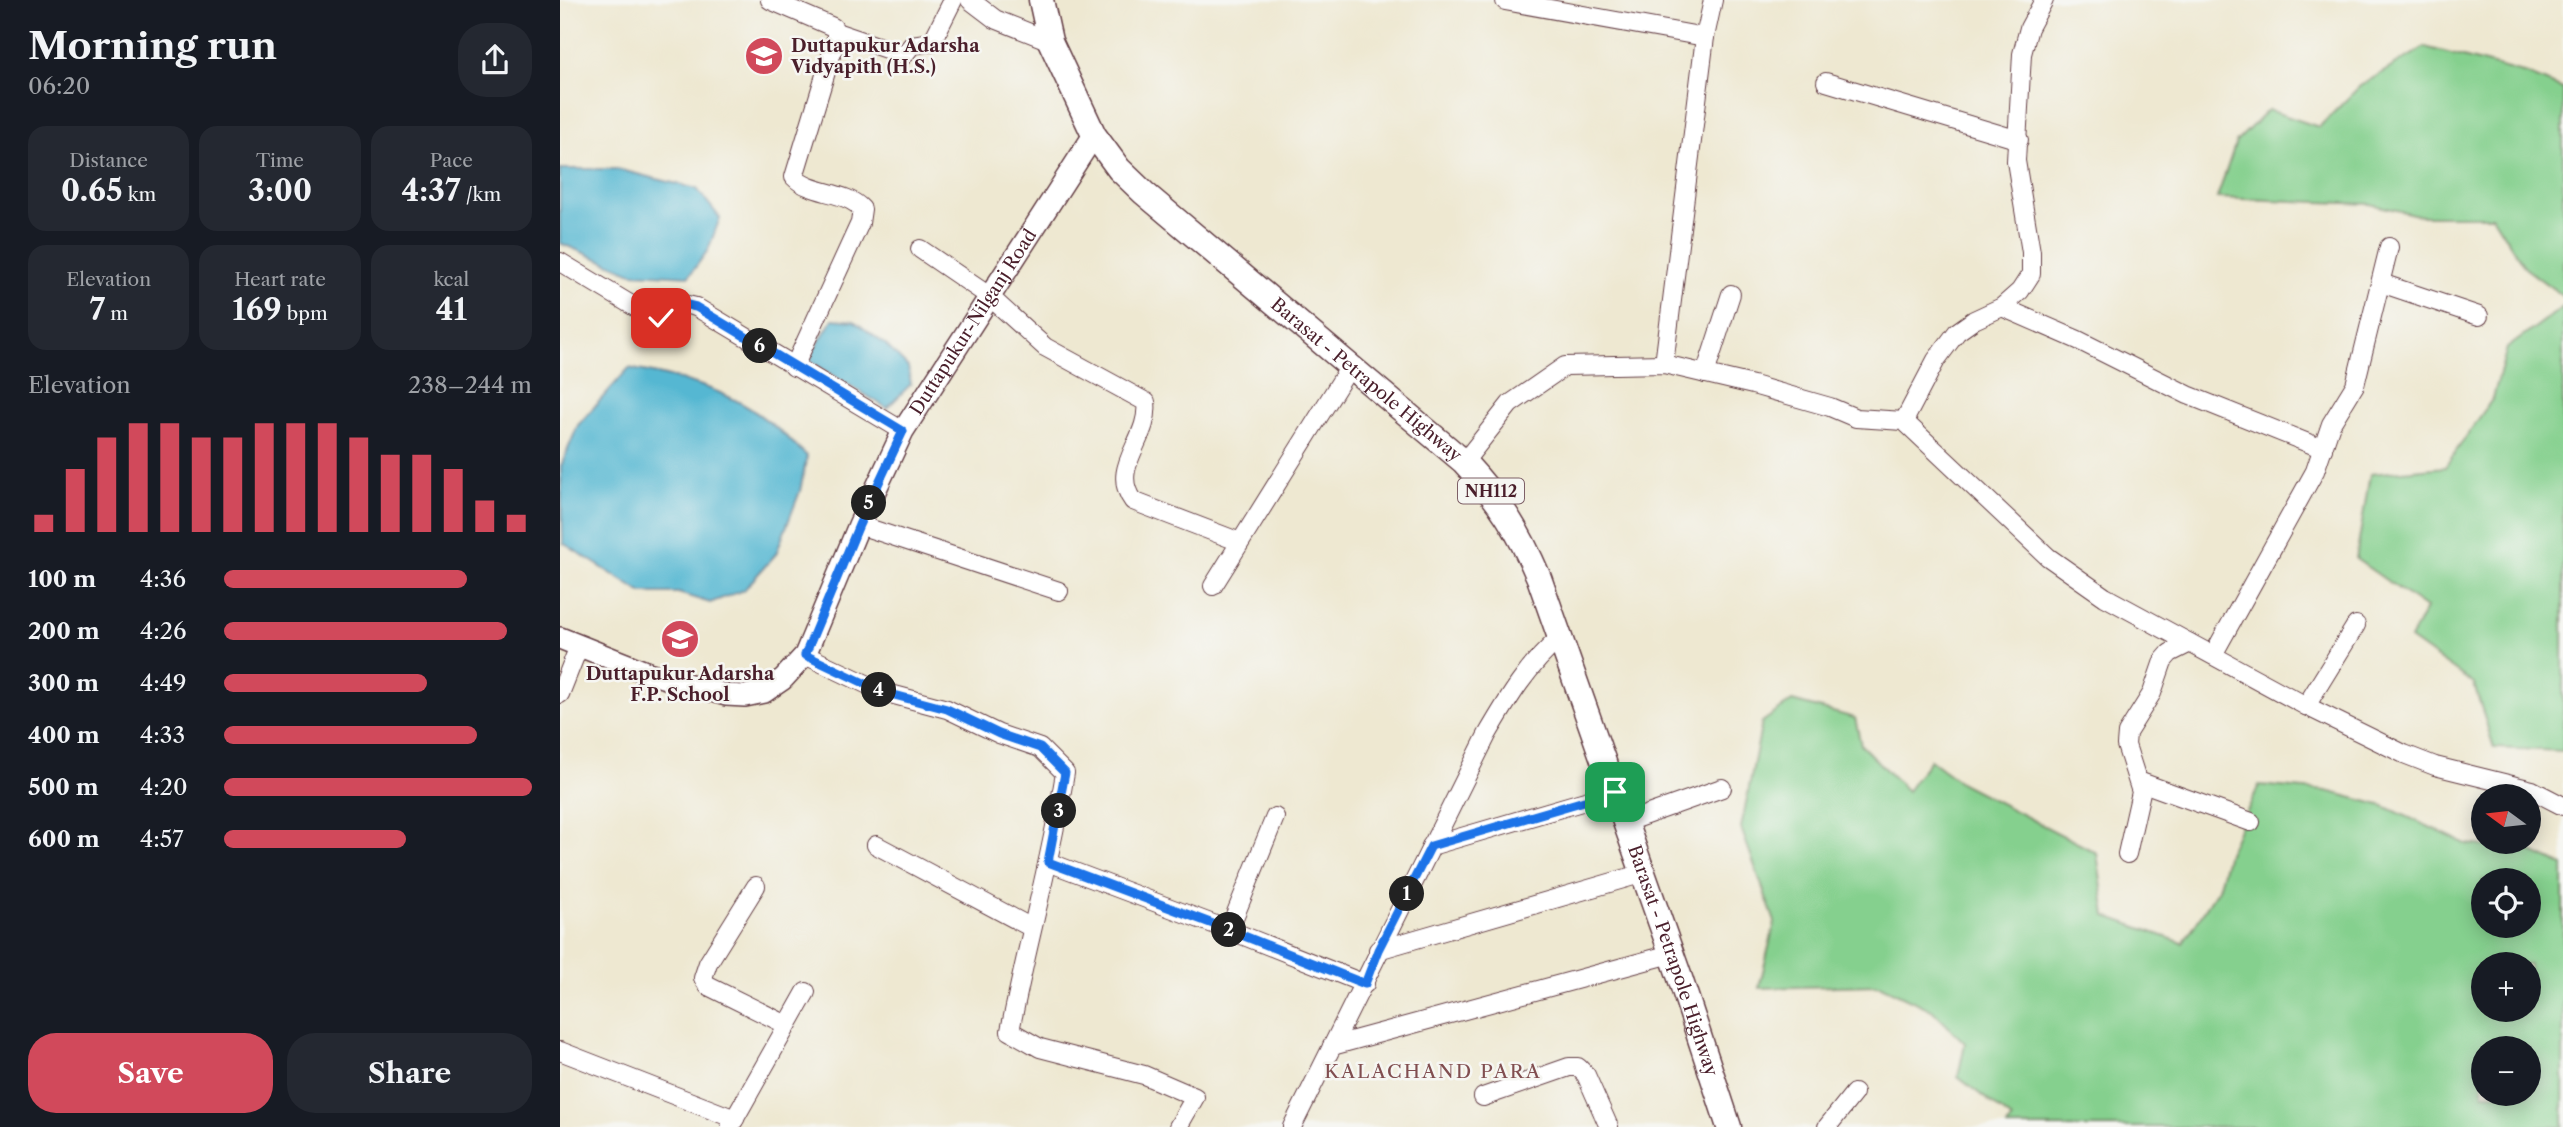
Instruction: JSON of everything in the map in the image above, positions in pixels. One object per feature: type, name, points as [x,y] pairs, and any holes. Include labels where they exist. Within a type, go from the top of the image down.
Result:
[{"type":"highway","name":"Barasat - Petrapole Highway","points":[[1041,0],[1050,41],[1094,135],[1119,169],[1144,193],[1464,462],[1493,494],[1525,545],[1644,873],[1729,1127]]},
{"type":"main road","name":"Duttapukur-Nilganj Road","points":[[569,642],[648,673],[726,695],[745,696],[764,692],[783,679],[805,655],[859,525],[903,431],[1094,135]]},
{"type":"street","points":[[770,0],[833,27],[836,32],[794,177],[854,202],[862,209],[860,223],[794,367]]},
{"type":"street","points":[[836,32],[904,55],[912,45],[932,43],[954,0]]},
{"type":"street","points":[[970,0],[1003,24],[1050,41]]},
{"type":"street","points":[[1664,364],[1705,37],[1713,0]]},
{"type":"street","points":[[1904,421],[1936,360],[1957,332],[2001,307],[2020,291],[2031,274],[2031,252],[2016,161],[2022,54],[2029,29],[2043,0]]},
{"type":"street","points":[[1506,1],[1705,37]]},
{"type":"street","points":[[1826,82],[2019,141]]},
{"type":"street","points":[[2213,656],[2307,485],[2331,424],[2355,385],[2389,247]]},
{"type":"street","points":[[920,249],[989,296],[1045,347],[1146,402],[1145,422],[1124,476],[1125,490],[1133,501],[1240,542]]},
{"type":"street","points":[[560,262],[648,315],[661,318],[679,303],[696,307],[903,431]]},
{"type":"street","points":[[2381,283],[2479,316]]},
{"type":"street","points":[[1705,374],[1731,295]]},
{"type":"street","points":[[2001,307],[2071,336],[2188,395],[2323,449]]},
{"type":"street","points":[[1464,462],[1510,404],[1565,366],[1664,364],[1830,407],[1856,418],[1904,421],[2048,556],[2105,597],[2306,706],[2404,754],[2435,766],[2532,790],[2563,806]]},
{"type":"street","points":[[1213,586],[1351,365]]},
{"type":"street","points":[[859,525],[1059,591]]},
{"type":"street","points":[[2306,706],[2356,625]]},
{"type":"street","points":[[1292,1127],[1365,984],[1378,950],[1496,719],[1534,663],[1560,638]]},
{"type":"street","points":[[560,694],[569,642]]},
{"type":"street","points":[[2127,855],[2140,797],[2138,781],[2126,745],[2127,733],[2152,693],[2163,661],[2170,653],[2190,643]]},
{"type":"street","points":[[805,655],[883,692],[947,709],[999,734],[1040,748],[1065,773],[1010,1031],[1040,1048],[1144,1075],[1195,1097],[1178,1127]]},
{"type":"street","points":[[2138,781],[2251,822]]},
{"type":"street","points":[[1626,822],[1722,788]]},
{"type":"street","points":[[1431,846],[1615,792]]},
{"type":"street","points":[[1229,930],[1275,817]]},
{"type":"street","points":[[876,845],[1031,928]]},
{"type":"street","points":[[1048,862],[1365,984]]},
{"type":"street","points":[[1378,950],[1644,873]]},
{"type":"street","points":[[756,886],[708,963],[703,978],[708,986],[788,1025]]},
{"type":"street","points":[[1332,1046],[1671,954]]},
{"type":"street","points":[[560,1051],[733,1123],[806,992]]},
{"type":"street","points":[[1483,1097],[1569,1067],[1578,1067],[1586,1075],[1609,1127]]},
{"type":"street","points":[[1827,1127],[1854,1093]]},
{"type":"green space","points":[[2425,47],[2527,74],[2563,89],[2563,296],[2525,268],[2492,216],[2422,216],[2370,204],[2217,198],[2236,142],[2268,110],[2319,127],[2360,86]]},
{"type":"green space","points":[[2563,307],[2563,751],[2494,748],[2474,684],[2410,639],[2426,608],[2356,559],[2370,474],[2445,467],[2493,398],[2507,348]]},
{"type":"green space","points":[[1792,701],[1855,718],[1861,745],[1907,791],[1930,760],[1961,783],[2097,853],[2106,916],[2183,943],[2218,889],[2228,853],[2259,785],[2327,791],[2384,806],[2471,845],[2471,854],[2537,854],[2563,866],[2563,1127],[2007,1127],[2012,1119],[1958,1077],[1965,1043],[1932,1010],[1879,985],[1759,988],[1775,922],[1741,828],[1762,722]]},
{"type":"water","points":[[560,169],[617,169],[697,189],[720,218],[708,250],[689,276],[632,273],[560,243]]},
{"type":"water","points":[[833,319],[854,321],[886,345],[908,367],[911,384],[887,408],[810,361]]},
{"type":"water","points":[[629,368],[693,383],[740,402],[780,431],[807,456],[800,491],[776,554],[744,590],[710,603],[678,593],[642,593],[563,543],[561,466],[578,425]]},
{"type":"place","name":"Duttapukur Adarsha Vidyapith (H.S.)","points":[[764,56]]},
{"type":"place","name":"Duttapukur Adarsha F.P. School","points":[[680,639]]},
{"type":"district","name":"KALACHAND PARA","points":[[1433,1071]]},
{"type":"route","points":[[661,318],[679,303],[696,307],[903,431],[859,525],[805,655],[883,692],[947,709],[999,734],[1040,748],[1065,773],[1048,862],[1365,984],[1378,950],[1431,846],[1615,792]]}]
